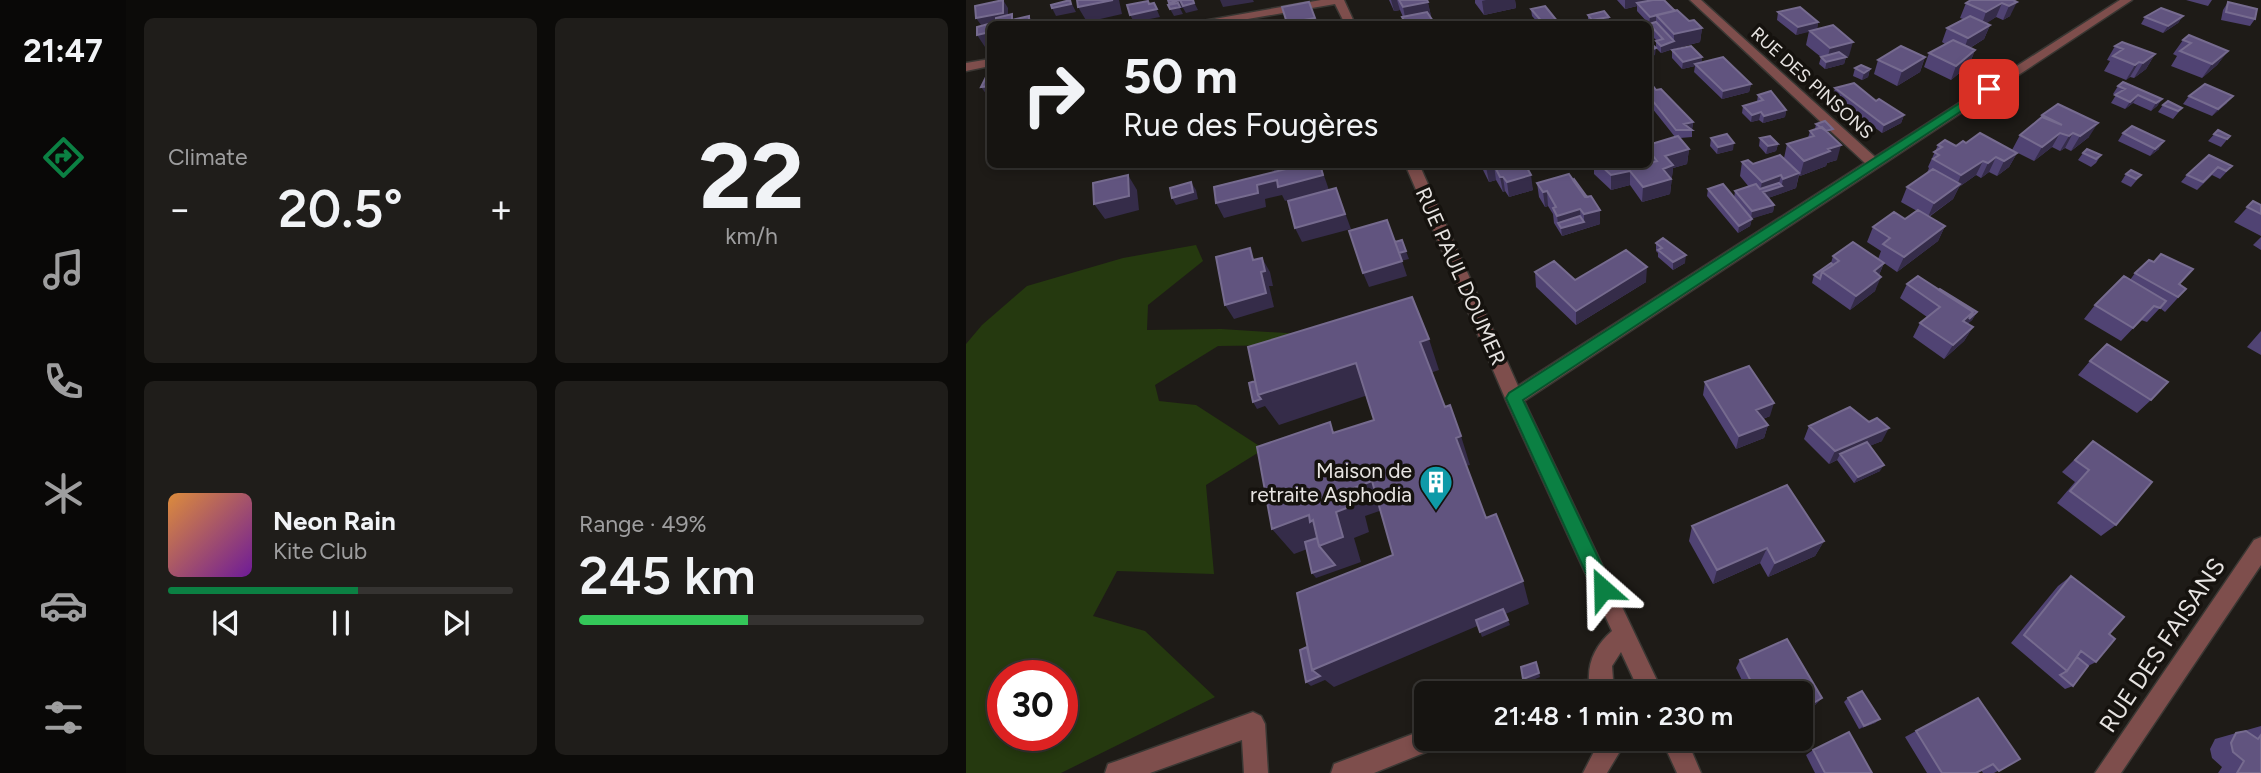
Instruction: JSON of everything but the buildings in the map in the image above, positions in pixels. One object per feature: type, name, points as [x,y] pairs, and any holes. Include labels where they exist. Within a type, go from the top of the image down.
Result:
[{"type":"street","points":[[1220,21],[1339,0],[1349,21]]},
{"type":"street","name":"RUE DES PINSONS","points":[[1695,0],[1874,164]]},
{"type":"street","points":[[1514,398],[2127,0]]},
{"type":"street","points":[[966,67],[987,64]]},
{"type":"street","name":"RUE PAUL DOUMER","points":[[1414,168],[1514,398],[1646,681]]},
{"type":"street","name":"RUE DES FAISANS","points":[[2107,773],[2261,547]]},
{"type":"street","points":[[1601,681],[1599,671],[1606,649],[1625,635]]},
{"type":"street","points":[[1117,773],[1253,724],[1256,773]]},
{"type":"street","points":[[1343,773],[1414,745]]},
{"type":"street","points":[[1595,773],[1607,751]]},
{"type":"street","points":[[1679,751],[1689,773]]},
{"type":"green space","points":[[1196,245],[1203,261],[1148,305],[1147,330],[1221,329],[1302,334],[1295,345],[1218,346],[1155,385],[1159,401],[1196,405],[1264,449],[1206,485],[1214,574],[1117,571],[1093,616],[1145,631],[1215,697],[1061,773],[966,773],[966,344],[982,325],[1027,286],[1123,258]]},
{"type":"place","name":"Maison de retraite Asphodia","points":[[1436,512]]},
{"type":"route","points":[[1603,589],[1514,398],[1989,89]]}]
